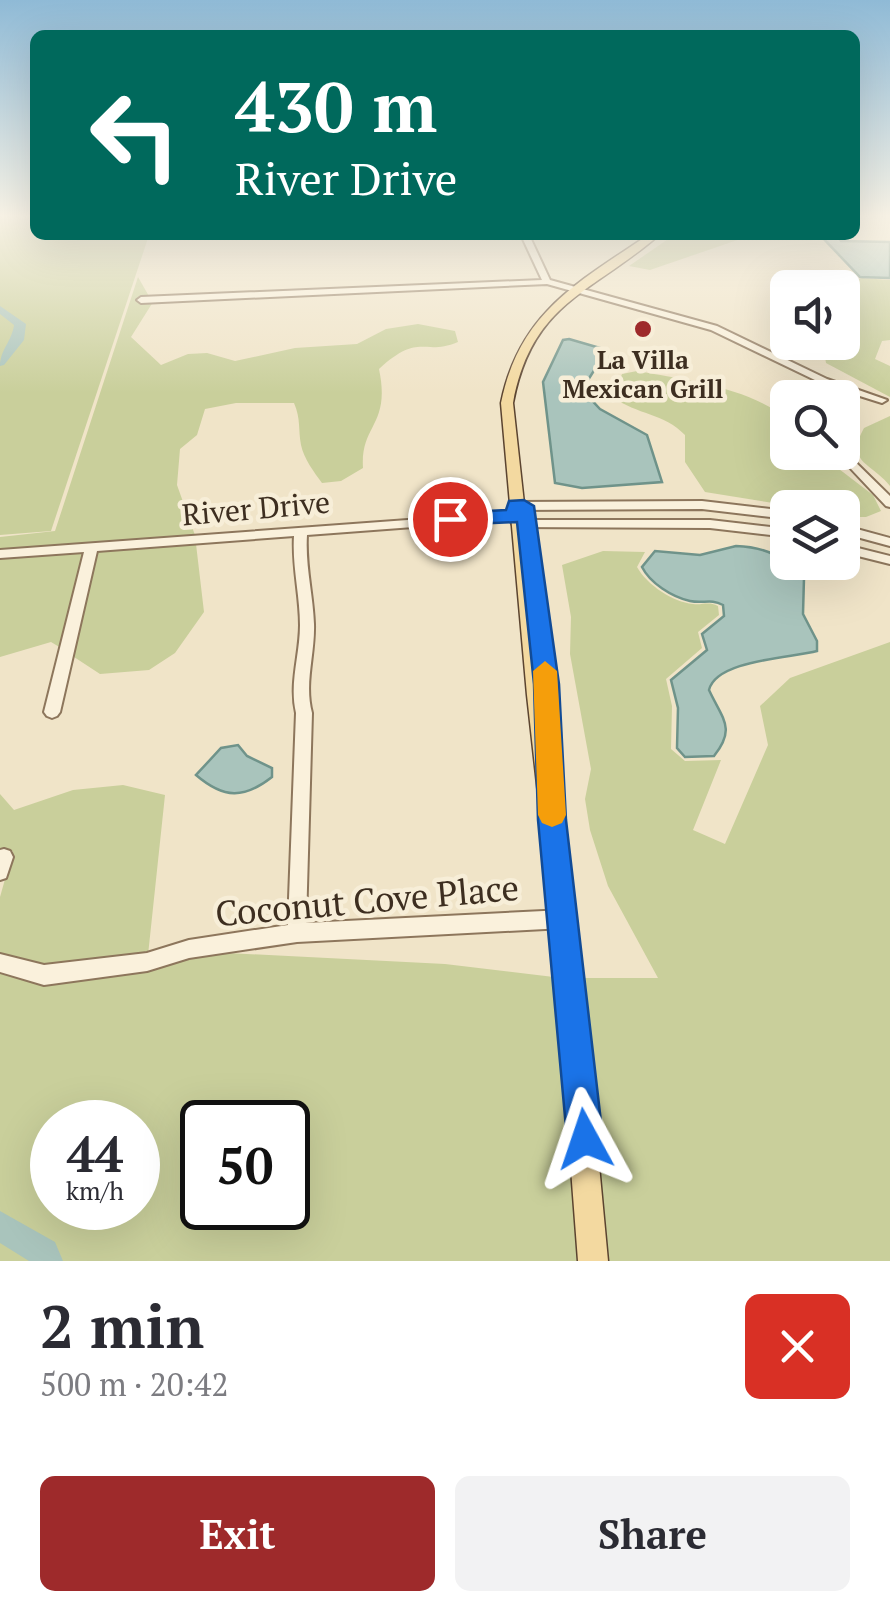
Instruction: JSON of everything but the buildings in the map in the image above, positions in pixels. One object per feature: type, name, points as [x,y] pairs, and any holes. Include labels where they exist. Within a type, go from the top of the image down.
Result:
[{"type":"main road","points":[[594,1261],[552,820],[546,684],[506,411],[512,373],[532,331],[598,276]]},
{"type":"street","points":[[544,276],[547,282]]},
{"type":"street","points":[[141,300],[547,282],[714,328],[822,380]]},
{"type":"street","points":[[860,393],[882,400]]},
{"type":"street","points":[[858,470],[890,503]]},
{"type":"street","name":"River Drive","points":[[0,554],[702,505],[770,513]]},
{"type":"street","points":[[520,515],[710,524],[770,531]]},
{"type":"street","points":[[298,932],[304,715],[299,685],[308,615],[300,568],[301,531]]},
{"type":"street","points":[[860,534],[890,541],[888,560],[860,553]]},
{"type":"street","points":[[52,712],[91,548]]},
{"type":"street","name":"Coconut Cove Place","points":[[0,963],[44,975],[147,962],[189,949],[298,932],[564,918]]},
{"type":"green space","points":[[0,276],[135,276],[51,531],[0,535]]},
{"type":"green space","points":[[138,277],[150,298],[137,301],[153,302],[131,337],[161,365],[188,354],[207,353],[235,361],[295,348],[357,344],[386,329],[418,324],[455,331],[458,342],[404,351],[379,369],[381,402],[363,453],[363,468],[341,481],[322,483],[310,465],[301,445],[294,403],[236,403],[205,409],[197,435],[180,449],[177,485],[196,538],[0,551],[0,537],[55,531]]},
{"type":"green space","points":[[860,279],[890,280],[890,340],[882,341],[875,359],[890,366],[890,397],[826,363],[826,360],[860,360]]},
{"type":"green space","points":[[637,371],[716,386],[754,399],[770,407],[770,470],[840,470],[873,495],[881,511],[860,517],[860,490],[770,490],[770,502],[705,492],[685,462],[685,435],[668,422],[613,397],[622,374]]},
{"type":"green space","points":[[890,416],[890,486],[860,456],[864,428]]},
{"type":"green space","points":[[196,544],[204,612],[175,653],[149,670],[100,674],[71,655],[96,550]]},
{"type":"green space","points":[[85,551],[61,648],[51,642],[0,657],[0,557]]},
{"type":"green space","points":[[603,551],[645,552],[637,567],[654,586],[685,603],[718,606],[719,615],[698,632],[702,648],[666,679],[672,706],[671,749],[685,761],[721,760],[693,830],[725,844],[768,745],[760,706],[790,678],[890,642],[890,1261],[603,1261],[578,978],[658,978],[608,886],[590,830],[585,799],[591,769],[570,654],[571,617],[562,565]]},
{"type":"green space","points":[[123,785],[165,795],[148,955],[47,968],[0,955],[0,897],[13,851],[0,852],[0,794],[14,810],[73,790]]},
{"type":"green space","points":[[208,952],[445,964],[562,978],[584,1261],[0,1261],[0,971],[147,972]]},
{"type":"water","points":[[563,340],[607,350],[588,380],[586,394],[600,409],[647,435],[662,482],[582,488],[555,483],[543,382]]},
{"type":"water","points":[[736,546],[757,548],[770,553],[770,580],[804,580],[803,614],[817,641],[817,651],[739,666],[715,680],[709,690],[725,724],[721,746],[714,756],[685,757],[677,748],[678,708],[671,680],[707,650],[702,634],[724,616],[723,605],[676,596],[656,584],[642,567],[655,551],[700,555]]},
{"type":"water","points":[[238,745],[247,756],[272,768],[272,777],[252,789],[234,793],[216,789],[196,775],[221,748]]},
{"type":"waterway","points":[[0,309],[20,324],[18,340],[0,362]]},
{"type":"waterway","points":[[0,1226],[44,1253],[48,1261]]},
{"type":"slow traffic","points":[[545,671],[552,752],[552,815]]},
{"type":"place","name":"La Villa Mexican Grill","points":[[643,329]]},
{"type":"route","points":[[450,519],[517,516],[516,506],[524,506],[546,684],[552,820],[585,1139]]}]
